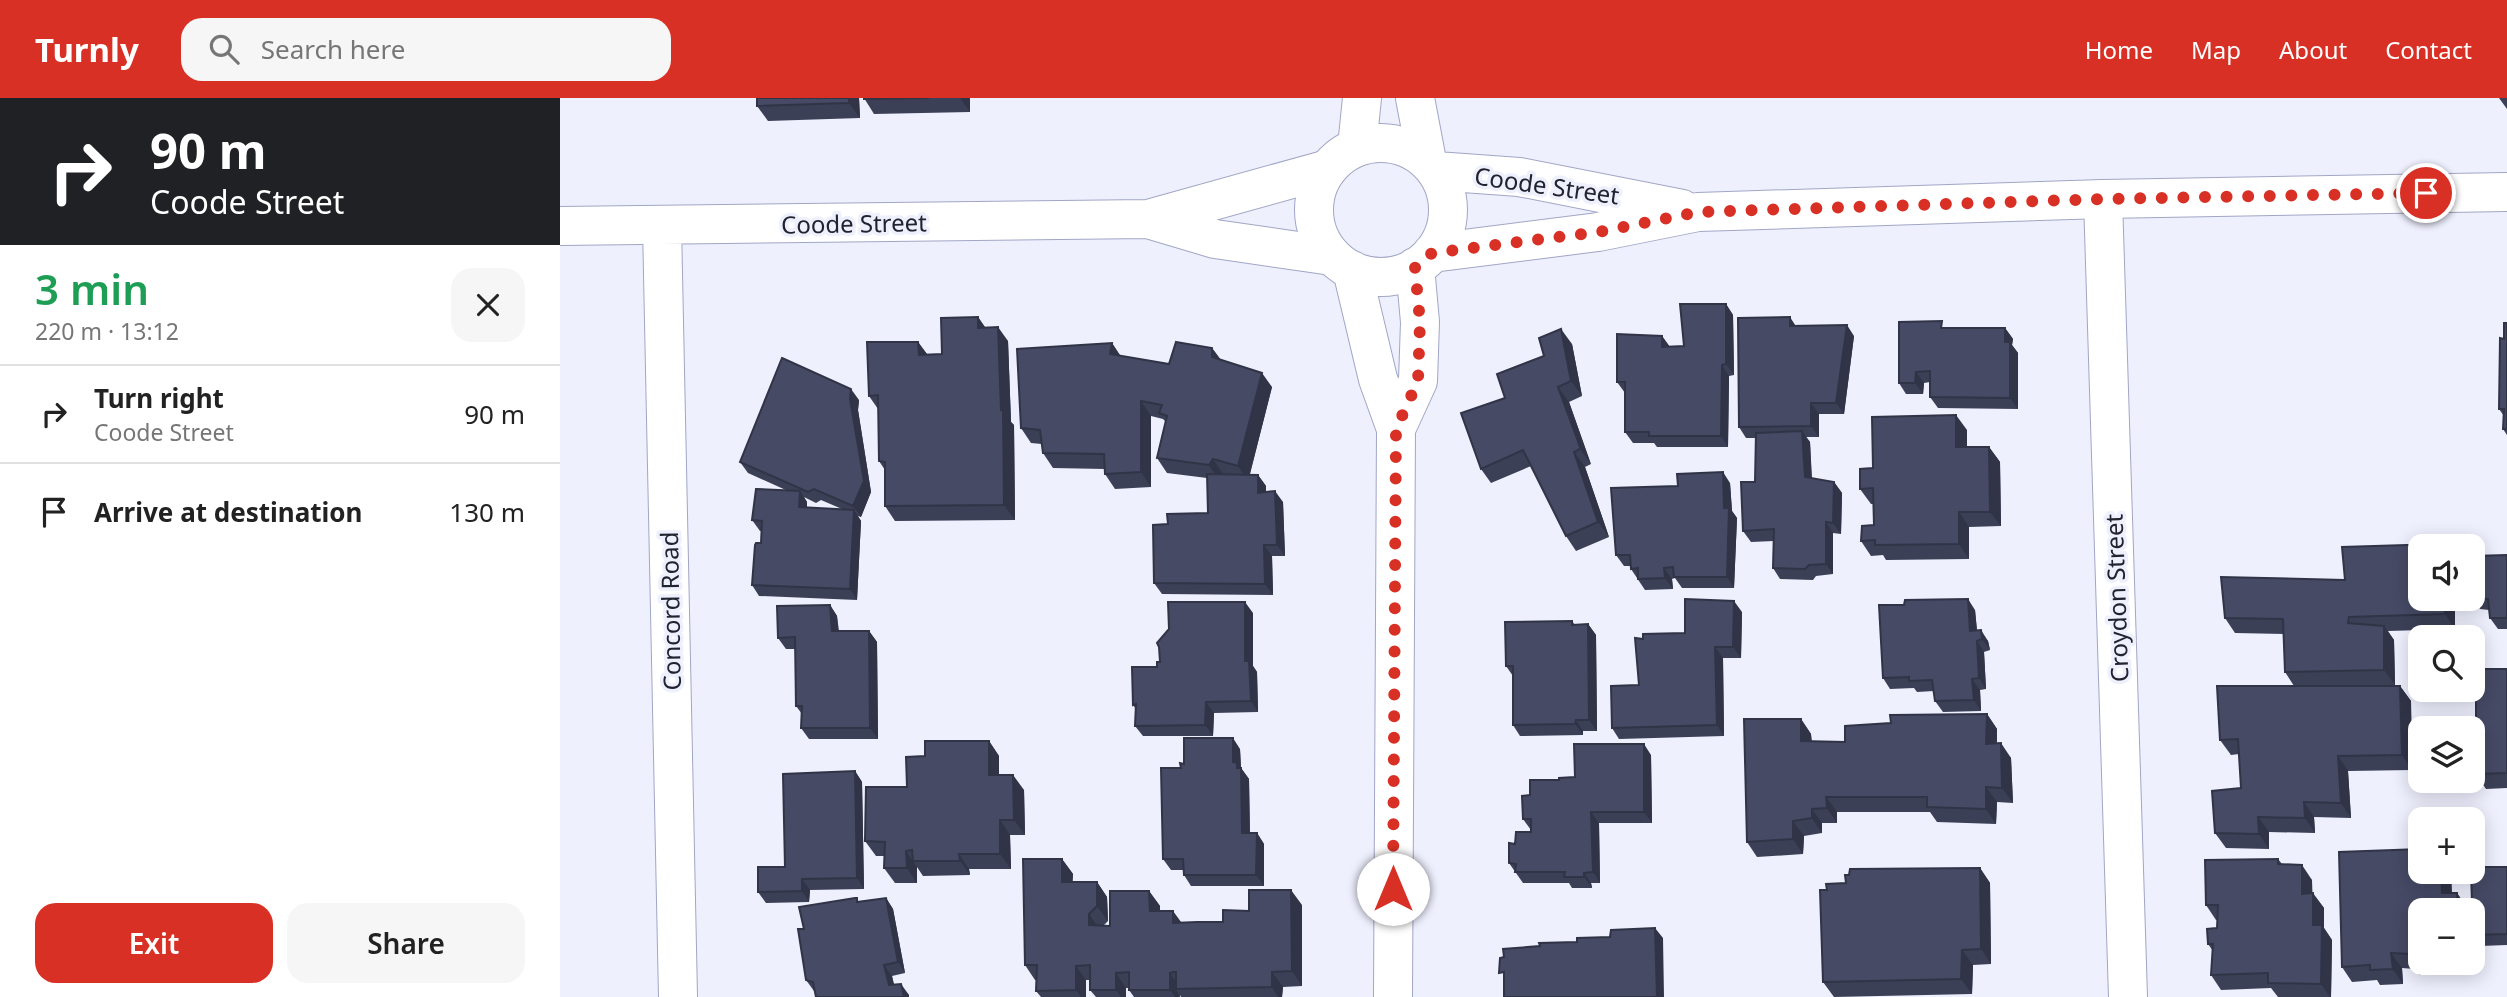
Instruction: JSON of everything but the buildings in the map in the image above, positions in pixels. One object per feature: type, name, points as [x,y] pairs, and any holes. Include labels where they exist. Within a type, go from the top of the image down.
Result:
[{"type":"street","points":[[1343,158],[1362,98]]},
{"type":"street","points":[[1415,98],[1432,166],[1446,191],[1448,212],[1444,234],[1424,260],[1395,276],[1373,276],[1342,263],[1321,240],[1315,222],[1314,204],[1318,185],[1343,158],[1376,142],[1395,144],[1412,150],[1432,166]]},
{"type":"street","name":"Coode Street","points":[[560,226],[1148,219],[1343,158]]},
{"type":"street","name":"Coode Street","points":[[1432,166],[1519,177],[1698,212]]},
{"type":"street","name":"Coode Street","points":[[1424,260],[1598,232],[1698,212],[2103,199],[2507,192]]},
{"type":"street","name":"Croydon Street","points":[[2103,199],[2128,997]]},
{"type":"street","name":"Coode Street","points":[[1148,219],[1215,239],[1342,263]]},
{"type":"street","name":"Concord Road","points":[[662,225],[678,997]]},
{"type":"street","points":[[1396,429],[1418,381],[1424,260]]},
{"type":"street","points":[[1342,263],[1396,429],[1393,997]]},
{"type":"route","points":[[1393,889],[1396,429],[1418,381],[1420,322],[1415,267],[1432,253],[1598,232],[1698,212],[2103,199],[2426,193]]}]
